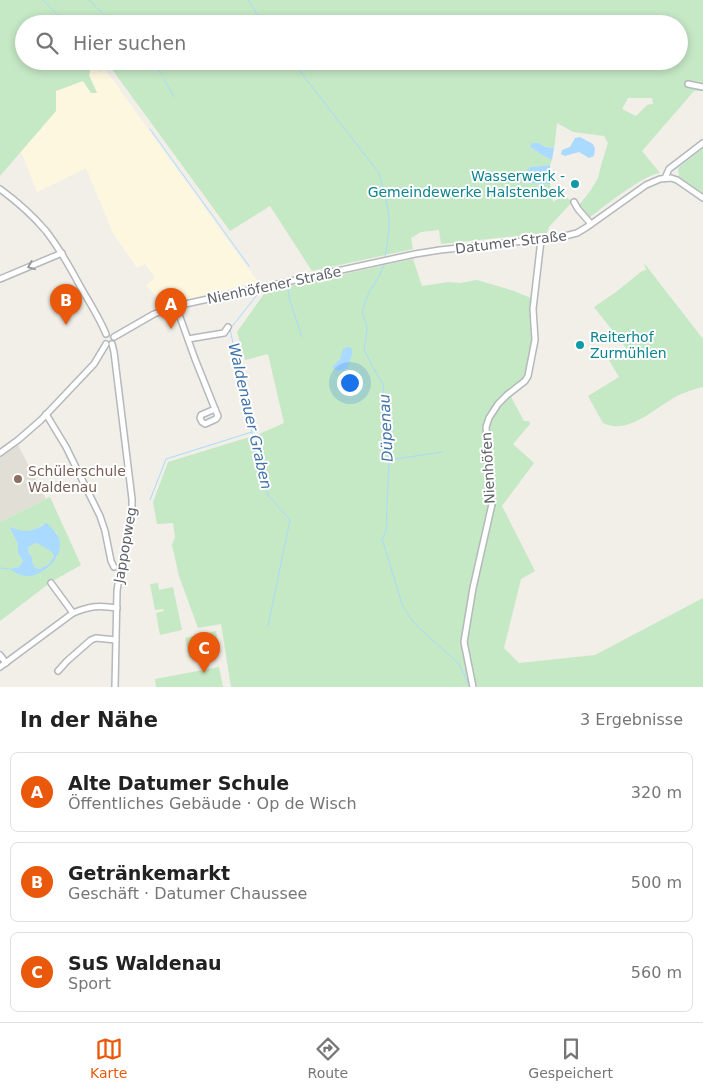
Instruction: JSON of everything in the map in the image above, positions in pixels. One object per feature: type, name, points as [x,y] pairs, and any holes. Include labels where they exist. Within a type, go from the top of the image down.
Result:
[{"type":"street","points":[[688,84],[703,87]]},
{"type":"street","points":[[703,143],[669,169],[665,178],[677,180],[703,198]]},
{"type":"street","name":"Datumer Straße","points":[[381,262],[440,250],[566,237],[577,233],[591,224],[646,185],[665,178]]},
{"type":"street","points":[[0,189],[40,225],[62,254],[96,312],[106,334]]},
{"type":"street","points":[[574,202],[591,224]]},
{"type":"street","name":"Nienhöfen","points":[[472,684],[464,642],[473,588],[492,504],[486,427],[489,418],[498,404],[528,376],[535,340],[533,309],[541,240]]},
{"type":"street","points":[[0,279],[62,254]]},
{"type":"street","name":"Nienhöfener Straße","points":[[114,337],[154,314],[176,306],[381,262]]},
{"type":"street","points":[[176,306],[215,409]]},
{"type":"street","points":[[188,339],[224,333],[228,327]]},
{"type":"street","points":[[0,453],[18,440],[46,414],[94,364],[109,344],[114,341],[114,337],[109,333],[106,334]]},
{"type":"street","points":[[106,334],[103,339],[109,344]]},
{"type":"street","name":"Jappopweg","points":[[109,344],[114,352],[117,370],[133,513],[118,583],[115,687]]},
{"type":"street","points":[[46,414],[66,447],[100,516],[114,567]]},
{"type":"street","points":[[51,583],[72,613]]},
{"type":"street","points":[[0,667],[72,613],[94,606],[117,608]]},
{"type":"street","points":[[58,672],[91,640],[96,638],[116,640]]},
{"type":"street","points":[[0,656],[6,663]]},
{"type":"shaded area","points":[[90,70],[97,70],[99,72],[106,70],[258,282],[163,305],[146,285],[155,278],[145,264],[137,268],[113,233],[86,168],[37,192],[21,151],[42,128],[56,91],[83,81],[91,93],[96,93],[89,75]]},
{"type":"shaded area","name":"Schülerschule Waldenau","points":[[18,445],[46,499],[0,522],[0,458]]},
{"type":"green space","points":[[0,0],[703,0],[703,91],[694,91],[642,151],[660,173],[633,185],[589,218],[580,209],[579,205],[598,178],[608,143],[604,136],[573,132],[557,123],[554,148],[545,147],[539,143],[530,147],[552,160],[550,165],[531,167],[528,178],[520,183],[550,184],[553,202],[564,195],[572,202],[549,227],[547,233],[441,244],[439,230],[421,232],[411,238],[413,249],[312,271],[270,206],[230,231],[113,70],[688,70],[688,15],[15,15],[15,70],[90,70],[89,75],[97,93],[91,93],[83,81],[56,91],[56,111],[0,176]],"holes":[[[628,98],[652,98],[653,104],[647,105],[636,116],[622,109]]]},
{"type":"green space","points":[[703,148],[703,193],[679,177],[678,168]]},
{"type":"green space","points":[[413,259],[422,286],[477,280],[531,298],[532,340],[530,369],[521,383],[509,393],[524,421],[529,421],[530,424],[513,444],[534,463],[502,506],[535,571],[521,579],[504,648],[519,663],[595,655],[703,598],[703,687],[231,687],[221,624],[198,628],[179,576],[172,545],[175,537],[173,523],[157,524],[153,502],[168,462],[259,434],[284,423],[268,354],[245,360],[237,332],[266,291]],"holes":[[[475,588],[467,641],[462,641],[471,589]]]},
{"type":"green space","points":[[644,263],[703,339],[703,387],[677,396],[632,423],[612,426],[603,423],[588,396],[619,377],[609,360],[627,349],[594,307],[642,271],[646,270]]},
{"type":"green space","points":[[50,497],[81,565],[51,582],[0,621],[0,522]],"holes":[[[43,524],[57,533],[57,557],[42,571],[11,569],[19,567],[23,561],[18,553],[18,544],[10,526],[21,531],[28,531],[38,528]]]},
{"type":"green space","points":[[37,543],[52,551],[54,556],[49,564],[40,569],[35,568],[28,547]]},
{"type":"green space","points":[[158,583],[159,590],[173,587],[182,630],[160,635],[156,613],[164,611],[163,609],[155,610],[150,584]]},
{"type":"green space","points":[[216,631],[220,652],[189,658],[185,638]]},
{"type":"green space","points":[[219,667],[223,687],[156,687],[155,679]]},
{"type":"water","points":[[580,137],[593,144],[595,149],[594,156],[589,158],[579,152],[565,156],[561,154],[562,150],[570,147],[575,138]]},
{"type":"water","points":[[532,143],[539,143],[545,147],[554,148],[552,160],[530,147]]},
{"type":"water","points":[[550,165],[550,184],[519,183],[528,178],[527,170],[531,167]]},
{"type":"water","points":[[347,347],[352,348],[352,355],[347,369],[338,371],[332,368],[340,359],[343,349]]},
{"type":"water","points":[[47,523],[58,536],[60,542],[60,548],[55,560],[40,573],[34,575],[18,574],[10,569],[19,567],[23,561],[18,553],[18,544],[9,526],[26,531],[33,530]],"holes":[[[37,543],[51,551],[54,556],[49,564],[40,569],[35,568],[28,547]]]},
{"type":"waterway","points":[[43,0],[57,15]]},
{"type":"waterway","points":[[89,0],[105,15]]},
{"type":"waterway","name":"Düpenau","points":[[248,0],[258,15]]},
{"type":"waterway","points":[[159,70],[161,74]]},
{"type":"waterway","name":"Düpenau","points":[[299,70],[379,173],[386,197],[389,217],[385,258]]},
{"type":"waterway","points":[[164,79],[174,97]]},
{"type":"waterway","name":"Waldenauer Graben","points":[[150,129],[249,266]]},
{"type":"waterway","points":[[674,170],[703,147]]},
{"type":"waterway","points":[[593,219],[653,178]]},
{"type":"waterway","name":"Düpenau","points":[[384,264],[380,275],[369,292],[362,311],[367,327],[364,349],[383,384],[389,460],[386,531],[382,539],[402,604],[409,616],[417,626],[459,664],[470,687]]},
{"type":"waterway","points":[[288,288],[289,298],[302,337]]},
{"type":"waterway","name":"Waldenauer Graben","points":[[257,295],[230,329],[259,466],[268,495],[290,520],[268,626]]},
{"type":"waterway","points":[[150,500],[166,459],[252,432]]},
{"type":"waterway","points":[[389,460],[442,452]]},
{"type":"waterway","points":[[0,568],[10,569]]},
{"type":"place","name":"Wasserwerk - Gemeindewerke Halstenbek","points":[[575,184]]},
{"type":"place","name":"Getränkemarkt","points":[[66,325]]},
{"type":"place","name":"Alte Datumer Schule","points":[[171,329]]},
{"type":"place","name":"Reiterhof Zurmühlen","points":[[580,345]]},
{"type":"place","name":"Schülerschule Waldenau","points":[[18,479]]},
{"type":"place","name":"SuS Waldenau","points":[[204,673]]}]
